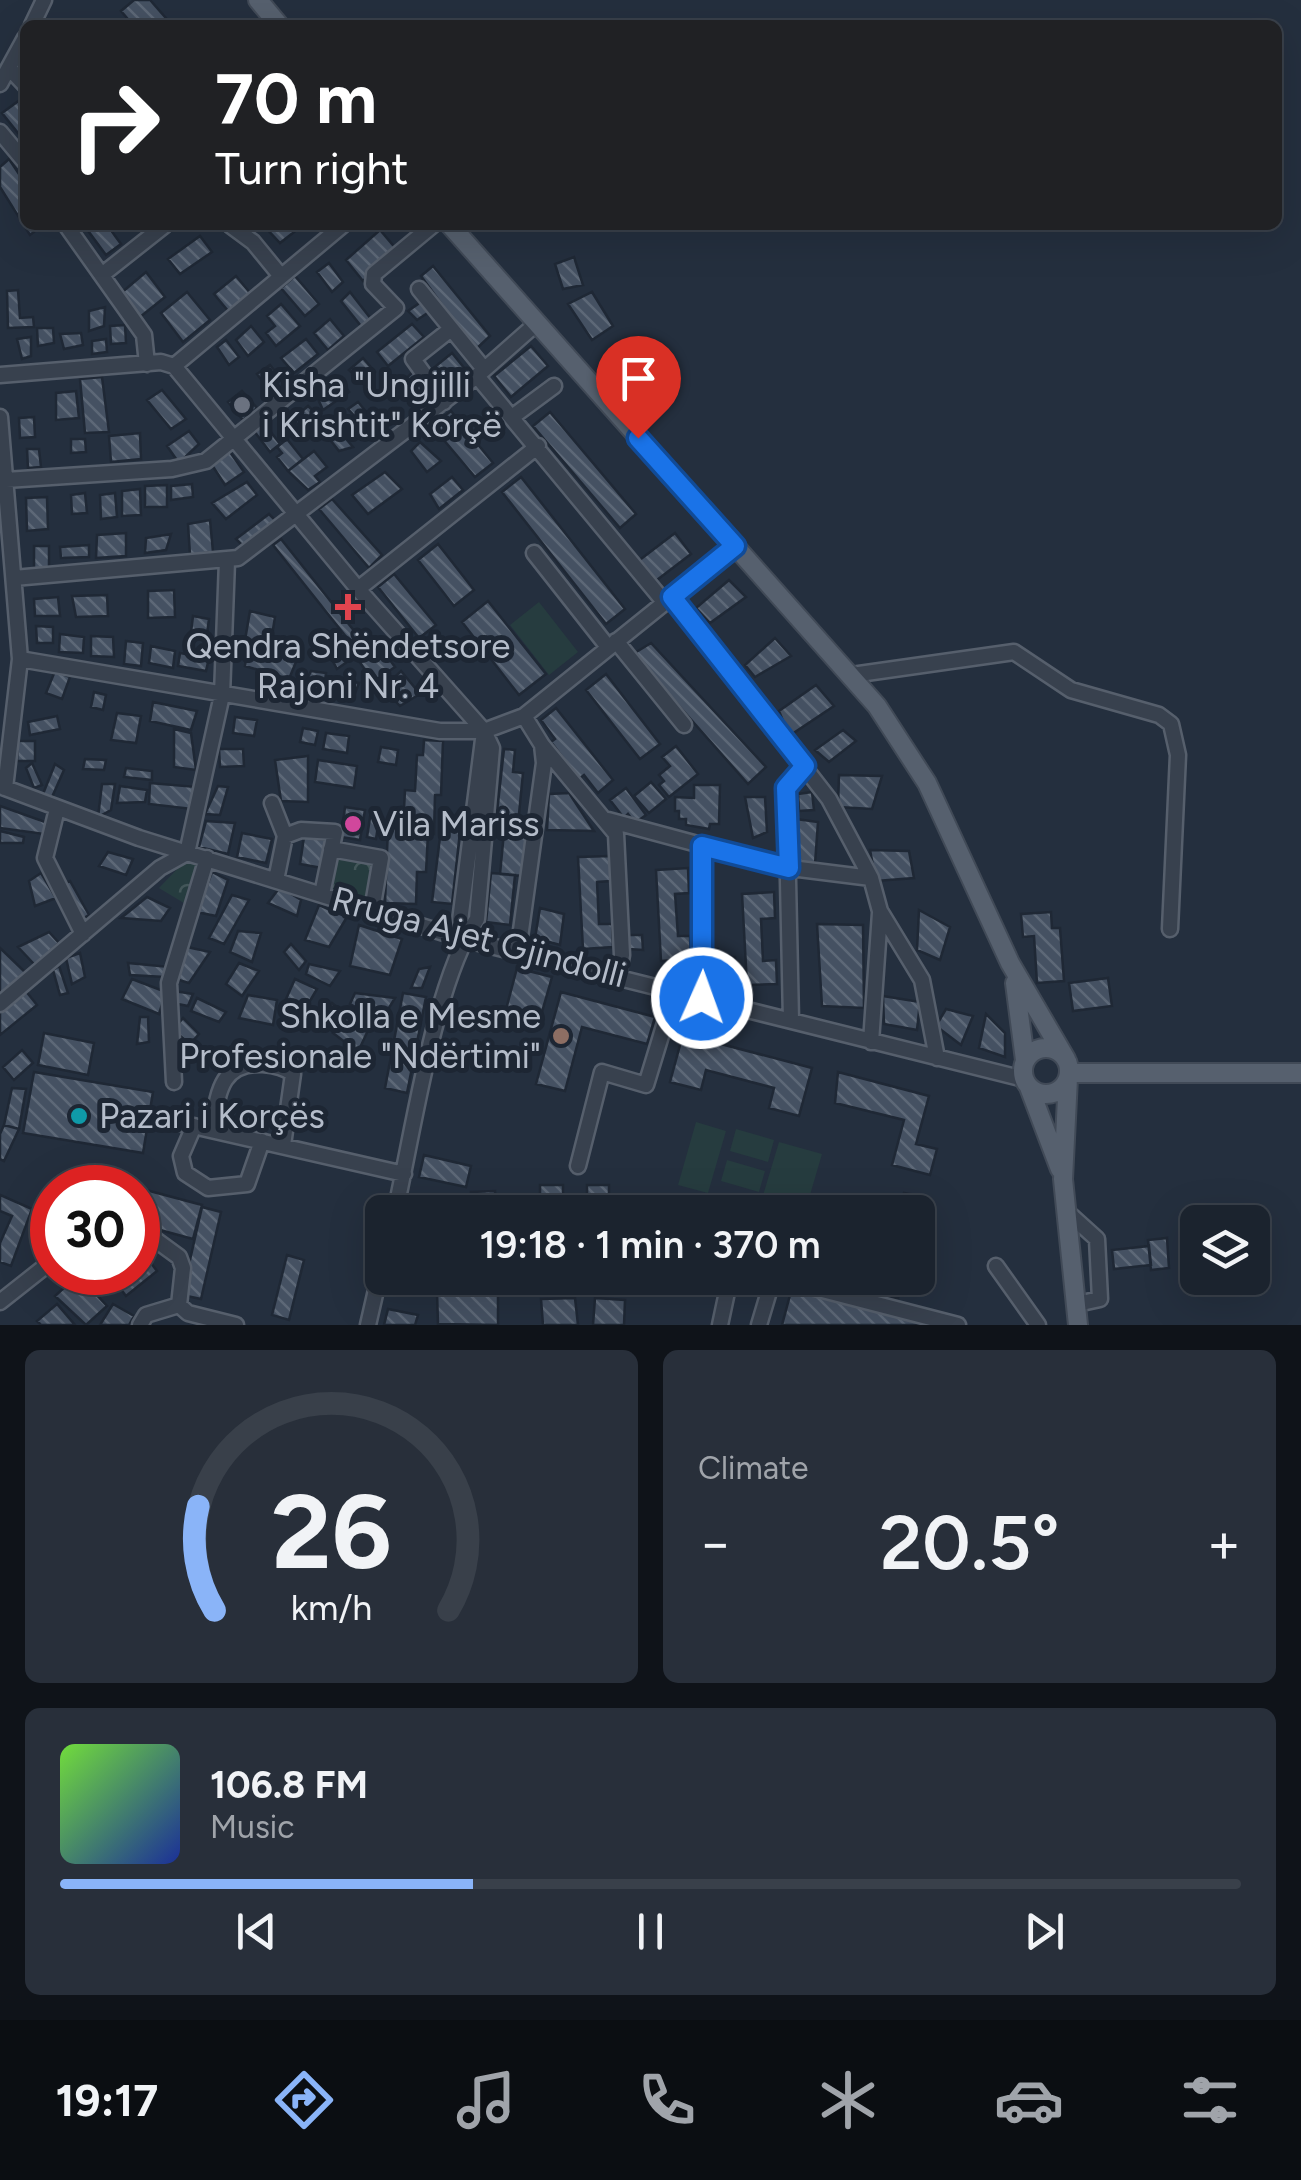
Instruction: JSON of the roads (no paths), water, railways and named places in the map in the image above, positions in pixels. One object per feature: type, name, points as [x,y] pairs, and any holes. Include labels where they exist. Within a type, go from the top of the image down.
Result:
[{"type":"main road","points":[[258,0],[275,20]]},
{"type":"main road","points":[[454,230],[852,674],[927,783],[1010,963],[1068,1070],[1063,1179],[1078,1325]]},
{"type":"main road","points":[[1010,963],[1023,1015],[1026,1075],[1063,1179]]},
{"type":"main road","points":[[1026,1075],[1045,1048],[1068,1070],[1301,1073]]},
{"type":"main road","points":[[1026,1075],[1051,1094],[1068,1070]]},
{"type":"street","points":[[0,84],[20,47]]},
{"type":"street","points":[[9,68],[20,80]]},
{"type":"street","points":[[0,132],[20,156]]},
{"type":"street","points":[[70,230],[144,335],[148,364]]},
{"type":"street","points":[[103,274],[159,230]]},
{"type":"street","points":[[237,230],[253,242],[280,275]]},
{"type":"street","points":[[0,375],[148,364],[174,366],[337,230]]},
{"type":"street","points":[[6,480],[194,466],[235,440],[396,308],[374,284],[374,274],[427,230]]},
{"type":"street","points":[[419,289],[512,417],[830,798],[871,878],[880,912],[922,980],[937,1058]]},
{"type":"street","points":[[14,578],[228,562],[298,516],[444,402],[537,323]]},
{"type":"street","points":[[444,402],[413,359],[451,329]]},
{"type":"street","points":[[174,366],[358,588],[484,731],[460,921],[463,939],[398,1195]]},
{"type":"street","points":[[512,417],[554,386]]},
{"type":"street","points":[[0,417],[20,659],[2,787]]},
{"type":"street","points":[[358,588],[538,446]]},
{"type":"street","points":[[20,659],[440,730],[484,731],[524,716],[735,546]]},
{"type":"street","points":[[534,553],[684,725]]},
{"type":"street","points":[[0,1004],[160,868],[187,852],[222,694],[228,562]]},
{"type":"street","points":[[852,674],[1014,652],[1071,690],[1159,715],[1171,724],[1178,755],[1170,929]]},
{"type":"street","points":[[524,716],[542,745],[608,820],[618,844],[622,955],[618,976]]},
{"type":"street","points":[[518,952],[544,762],[542,745]]},
{"type":"street","points":[[790,1020],[786,788],[805,766]]},
{"type":"street","name":"Rruga Ajet Gjindolli","points":[[2,787],[187,852],[463,939],[937,1058],[1026,1075]]},
{"type":"street","points":[[272,803],[285,836],[276,880]]},
{"type":"street","points":[[57,808],[45,858],[83,934]]},
{"type":"street","points":[[608,820],[789,868],[871,878]]},
{"type":"street","points":[[285,836],[301,830],[335,832],[322,894]]},
{"type":"street","points":[[702,846],[702,998]]},
{"type":"street","points":[[331,848],[382,858],[372,910]]},
{"type":"street","points":[[174,1082],[169,983],[207,858]]},
{"type":"street","points":[[872,1042],[880,912]]},
{"type":"street","points":[[578,1166],[602,1072],[646,1085],[675,990]]},
{"type":"street","points":[[212,1130],[220,1085],[229,1072],[240,1065],[287,1068],[294,1074],[282,1146]]},
{"type":"street","points":[[262,1141],[247,1184],[208,1188],[185,1173],[181,1156],[187,1124],[262,1141],[404,1174]]},
{"type":"street","points":[[1066,1212],[1097,1239],[1100,1299],[1076,1304]]},
{"type":"street","points":[[160,1243],[180,1257],[183,1268],[178,1305]]},
{"type":"street","points":[[996,1266],[1038,1325]]},
{"type":"street","points":[[0,1302],[30,1278]]},
{"type":"street","points":[[368,1325],[375,1295]]},
{"type":"street","points":[[720,1325],[726,1295]]},
{"type":"street","points":[[759,1325],[769,1295]]},
{"type":"street","points":[[841,1295],[958,1325]]},
{"type":"street","points":[[140,1325],[146,1316],[178,1305]]},
{"type":"street","points":[[178,1305],[188,1314],[236,1325]]},
{"type":"street","points":[[1070,1325],[1078,1325]]},
{"type":"place","name":"Kisha \"Ungjilli i Krishtit\" Korçë","points":[[242,405]]},
{"type":"place","name":"Qendra Shëndetsore Rajoni Nr. 4","points":[[348,607]]},
{"type":"place","name":"Vila Mariss","points":[[353,824]]},
{"type":"place","name":"Shkolla e Mesme Profesionale \"Ndërtimi\"","points":[[561,1036]]},
{"type":"place","name":"Pazari i Korçës","points":[[79,1116]]}]
